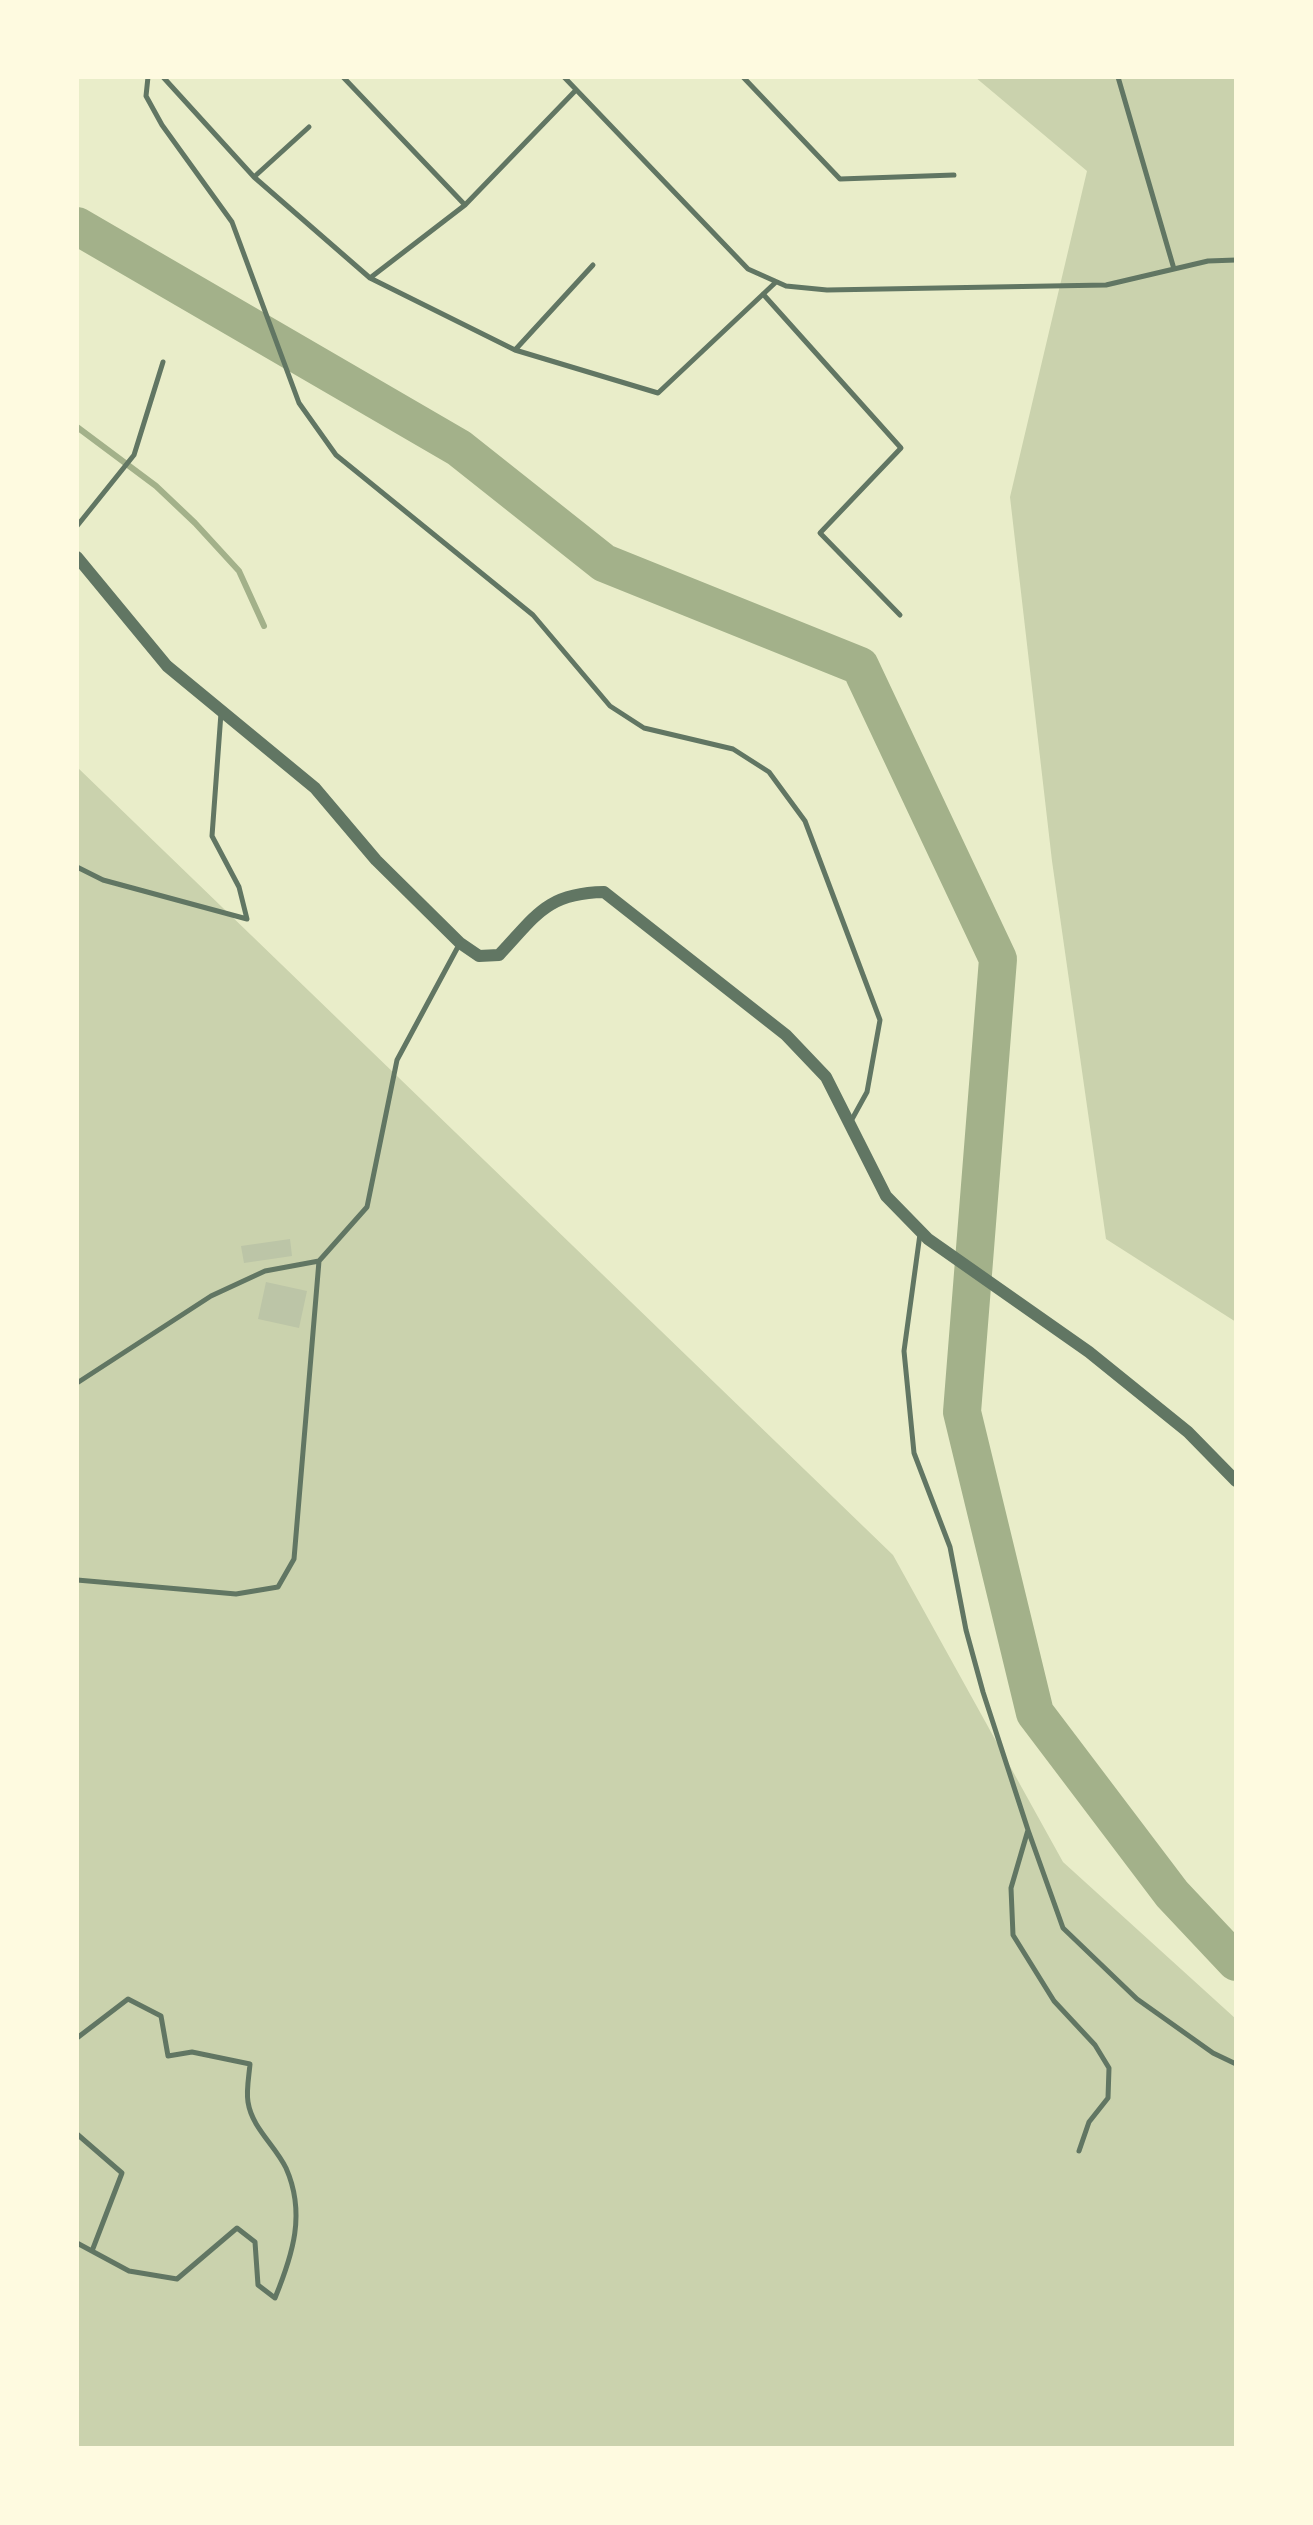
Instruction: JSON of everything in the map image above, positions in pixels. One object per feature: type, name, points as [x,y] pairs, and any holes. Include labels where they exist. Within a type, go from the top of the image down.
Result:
[{"type":"street","points":[[77,557],[167,666],[315,788],[376,860],[460,943],[478,956],[499,955],[550,902],[575,892],[604,892],[786,1035],[826,1077],[886,1196],[924,1235],[1089,1352],[1188,1432],[1236,1481]]},
{"type":"lane","points":[[148,77],[146,96],[162,125],[232,222],[299,403],[336,455],[533,615],[610,706],[644,728],[733,749],[769,772],[805,821],[880,1020],[867,1091],[849,1123]]},
{"type":"lane","points":[[163,77],[254,177],[370,278],[515,350],[658,393],[776,282]]},
{"type":"lane","points":[[343,77],[465,205]]},
{"type":"lane","points":[[564,77],[748,269],[776,282],[827,290],[1106,285],[1208,261],[1236,260]]},
{"type":"lane","points":[[743,77],[840,179],[954,175]]},
{"type":"lane","points":[[1118,77],[1174,269]]},
{"type":"lane","points":[[370,278],[465,205],[576,90]]},
{"type":"lane","points":[[254,177],[309,127]]},
{"type":"lane","points":[[515,350],[593,265]]},
{"type":"lane","points":[[763,294],[901,448],[820,533],[900,615]]},
{"type":"lane","points":[[77,526],[134,455],[163,362]]},
{"type":"lane","points":[[77,867],[103,880],[247,919],[239,887],[212,836],[221,710]]},
{"type":"lane","points":[[77,1580],[236,1594],[278,1587],[294,1559],[319,1261],[366,1207],[397,1060],[460,943]]},
{"type":"lane","points":[[924,1235],[904,1351],[914,1453],[950,1547],[965,1630],[1028,1830],[1063,1928],[1137,1998],[1213,2053],[1236,2064]]},
{"type":"lane","points":[[77,1383],[211,1296],[265,1271],[319,1261]]},
{"type":"lane","points":[[1028,1830],[1010,1888],[1013,1935],[1055,2001],[1095,2045],[1109,2068],[1108,2098],[1089,2122],[1079,2151]]},
{"type":"lane","points":[[77,2038],[128,1999],[160,2016],[168,2056],[192,2052],[250,2064],[248,2102],[259,2129],[286,2167],[298,2217],[292,2257],[275,2298],[258,2285],[255,2242],[237,2228],[177,2280],[130,2271],[77,2243]]},
{"type":"lane","points":[[77,2134],[122,2173],[92,2251]]},
{"type":"green space","points":[[975,77],[1236,77],[1236,1322],[1106,1239],[1052,861],[1010,497],[1087,171]]},
{"type":"green space","points":[[77,767],[893,1555],[1063,1862],[1236,2019],[1236,2448],[77,2448]]},
{"type":"building","points":[[290,1239],[292,1256],[244,1263],[241,1246]]},
{"type":"building","points":[[266,1282],[307,1291],[299,1328],[258,1319]]},
{"type":"waterway","points":[[77,226],[459,448],[604,563],[860,666],[998,959],[962,1412],[1035,1713],[1172,1894],[1236,1962]]},
{"type":"waterway","points":[[77,427],[156,486],[195,523],[239,571],[264,626]]}]
